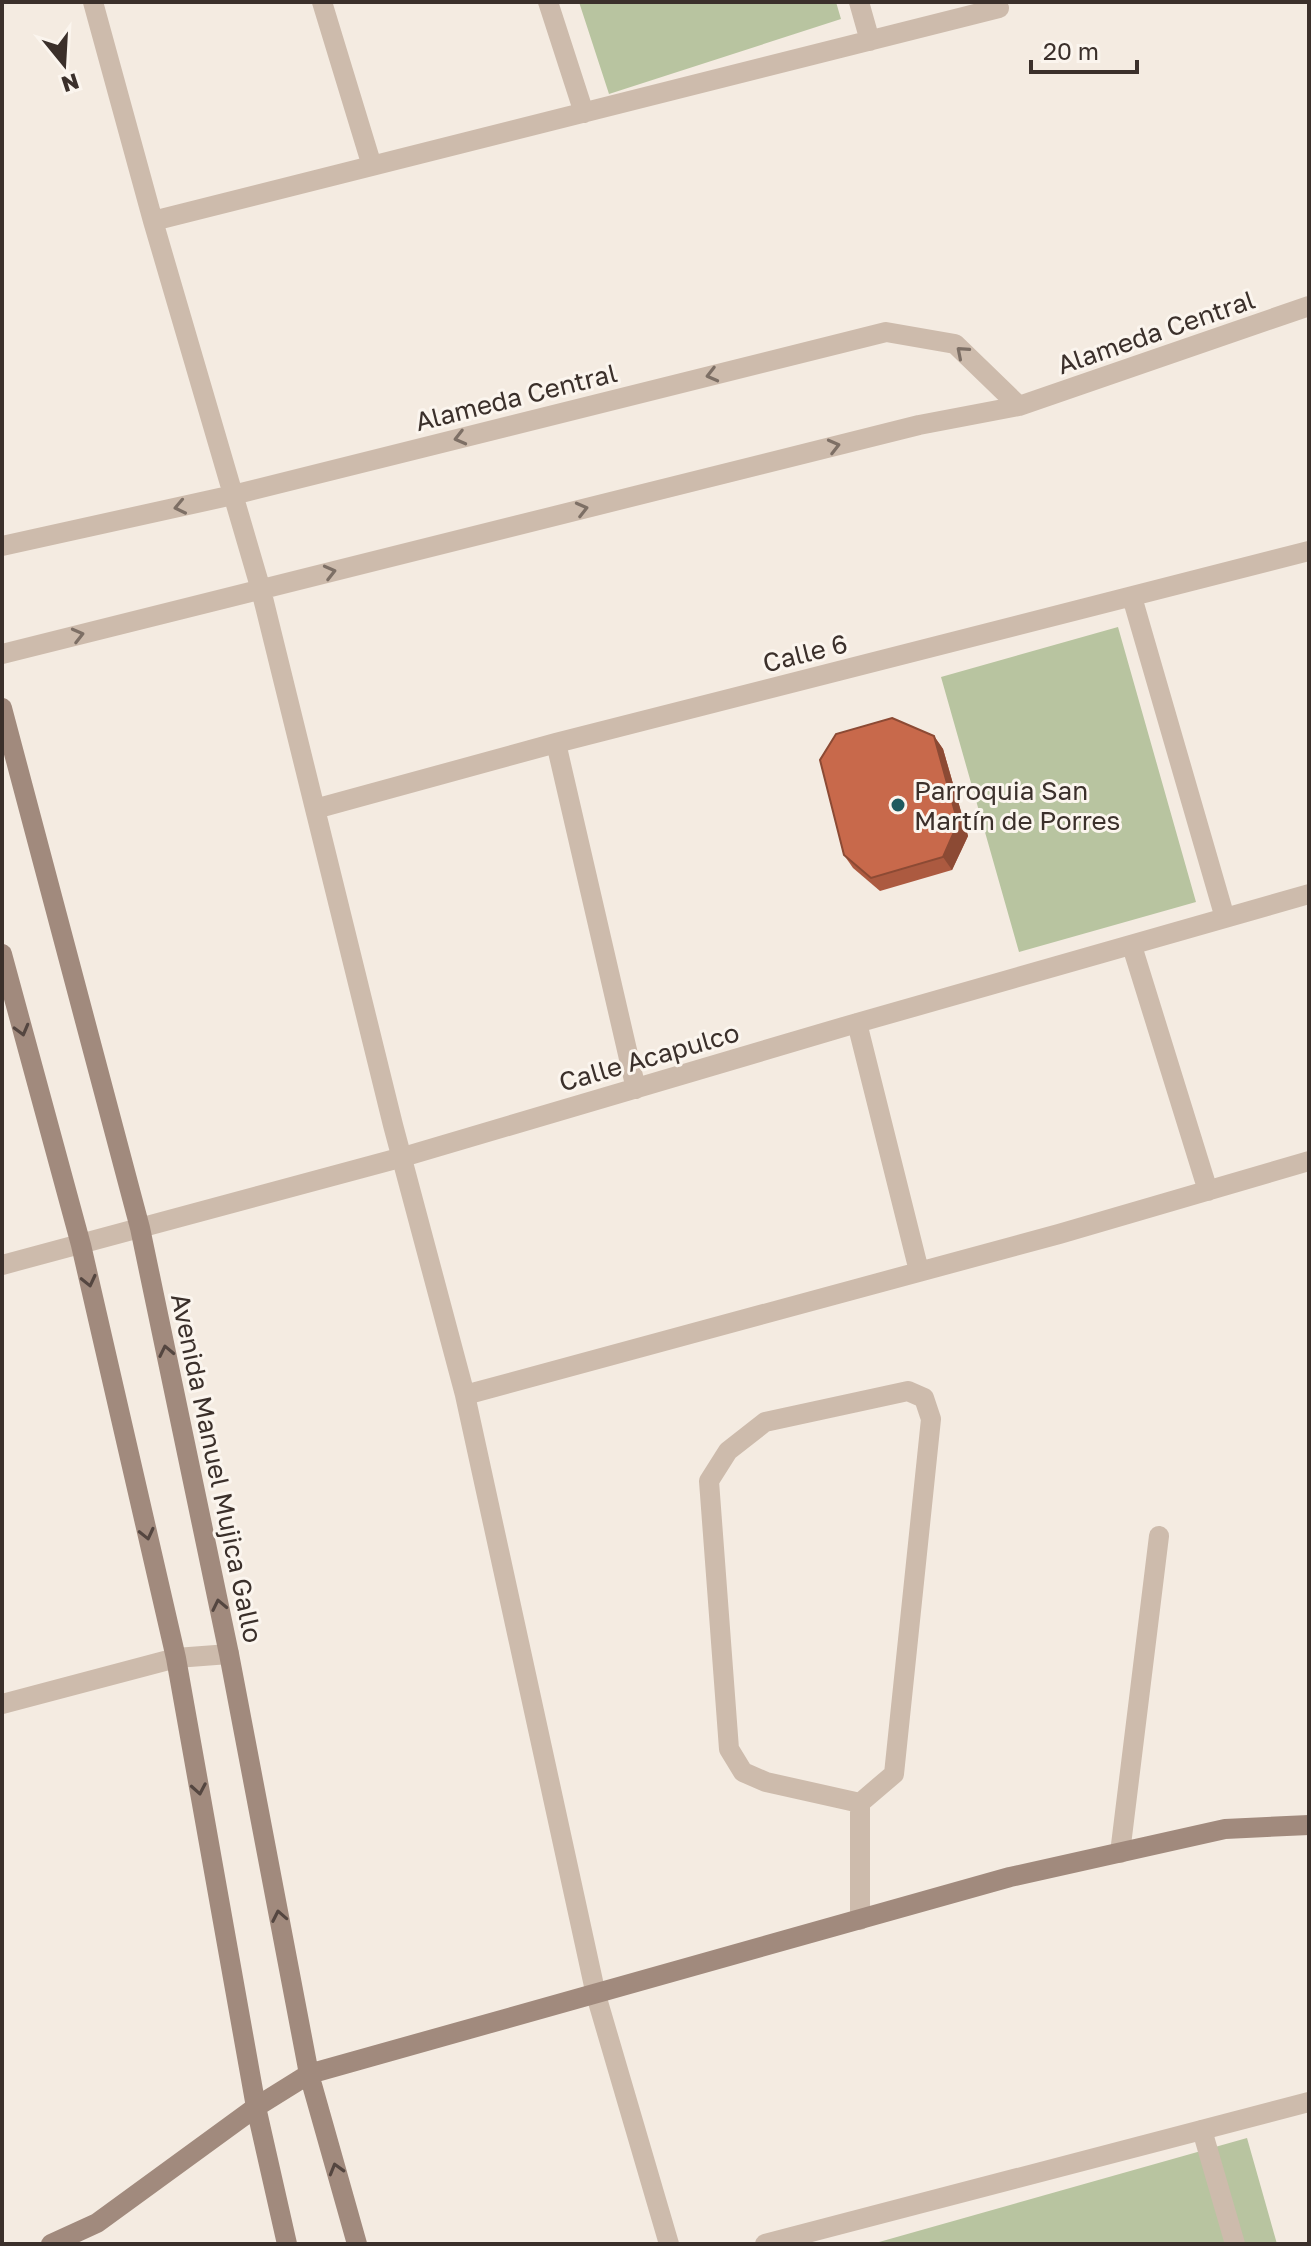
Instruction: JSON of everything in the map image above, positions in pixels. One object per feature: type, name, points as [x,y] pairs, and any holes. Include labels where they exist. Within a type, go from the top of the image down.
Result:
[{"type":"street","points":[[93,2],[153,221],[261,590],[465,1395],[596,1995],[669,2244]]},
{"type":"street","points":[[322,2],[372,166]]},
{"type":"street","points":[[548,2],[584,113]]},
{"type":"street","points":[[859,2],[870,41]]},
{"type":"street","points":[[153,221],[999,8]]},
{"type":"street","name":"Alameda Central","points":[[2,654],[919,425],[1019,406],[1309,306]]},
{"type":"street","name":"Alameda Central","points":[[2,546],[233,495],[886,332],[955,344],[1019,406]]},
{"type":"street","name":"Calle 6","points":[[315,809],[556,743],[1309,551]]},
{"type":"street","points":[[1132,597],[1225,918]]},
{"type":"street","name":"Avenida Manuel Mujica Gallo","points":[[2,708],[140,1228],[229,1654],[309,2074],[357,2244]]},
{"type":"street","points":[[556,743],[636,1089]]},
{"type":"street","name":"Calle Acapulco","points":[[2,1265],[403,1157],[1309,894]]},
{"type":"street","points":[[1132,946],[1208,1191]]},
{"type":"street","points":[[2,954],[81,1245],[176,1658],[256,2107],[287,2244]]},
{"type":"street","points":[[857,1023],[919,1271]]},
{"type":"street","points":[[465,1395],[1059,1234],[1309,1161]]},
{"type":"street","points":[[860,1803],[766,1782],[743,1772],[729,1749],[709,1481],[728,1451],[765,1422],[908,1391],[924,1398],[931,1419],[894,1774],[860,1803],[860,1920]]},
{"type":"street","points":[[1120,1853],[1159,1536]]},
{"type":"street","points":[[2,1704],[176,1658],[229,1654]]},
{"type":"street","points":[[51,2244],[97,2223],[256,2107],[309,2074],[1010,1877],[1225,1829],[1309,1825]]},
{"type":"street","points":[[765,2244],[1309,2102]]},
{"type":"street","points":[[1202,2130],[1235,2244]]},
{"type":"green space","points":[[579,2],[836,2],[841,19],[609,94]]},
{"type":"green space","points":[[1118,627],[1196,902],[1019,952],[941,677]]},
{"type":"green space","points":[[1247,2138],[1277,2244],[872,2244]]},
{"type":"building","name":"Parroquia San Martín de Porres","points":[[892,718],[934,736],[958,823],[943,857],[871,878],[844,855],[820,760],[836,734]]},
{"type":"place","name":"Parroquia San Martín de Porres","points":[[898,805]]}]
